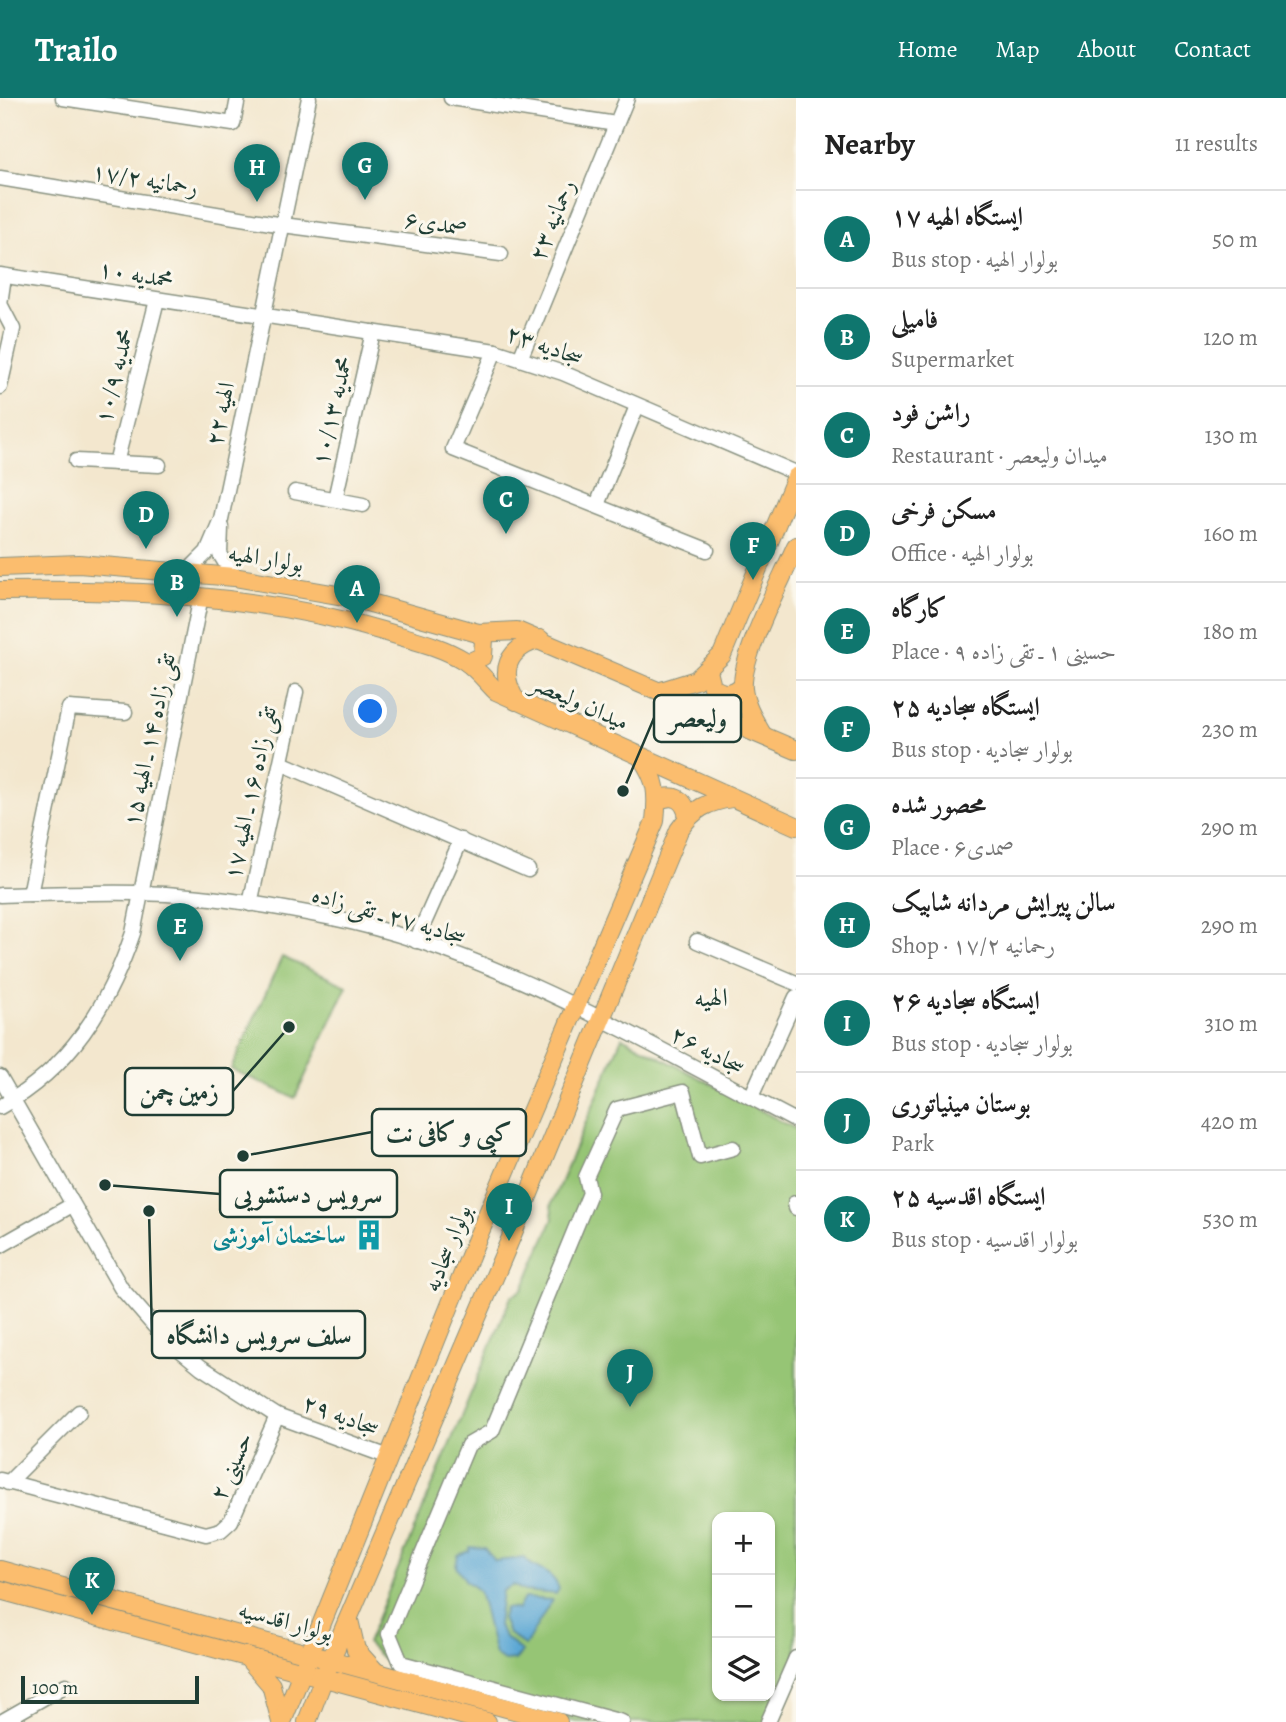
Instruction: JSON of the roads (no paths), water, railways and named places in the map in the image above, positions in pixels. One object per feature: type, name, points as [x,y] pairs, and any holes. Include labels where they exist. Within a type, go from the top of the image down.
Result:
[{"type":"main road","points":[[661,691],[683,687],[708,671],[722,655],[796,475]]},
{"type":"main road","points":[[762,734],[747,708],[742,686],[746,662],[796,546]]},
{"type":"main road","name":"بولوار الهیه","points":[[0,567],[79,564],[234,577],[349,597],[478,633]]},
{"type":"main road","name":"بولوار الهیه","points":[[0,591],[78,590],[201,596],[274,606],[357,623],[442,649],[468,663]]},
{"type":"main road","name":"میدان ولیعصر","points":[[478,633],[517,631],[540,639],[796,750]]},
{"type":"main road","points":[[468,663],[483,656],[484,639],[478,633]]},
{"type":"main road","points":[[516,701],[508,686],[506,670],[509,662],[524,643],[540,639]]},
{"type":"main road","name":"میدان ولیعصر","points":[[468,663],[496,691],[516,701],[796,826]]},
{"type":"main road","points":[[708,671],[708,679],[719,692],[736,692],[742,686]]},
{"type":"main road","name":"بولوار سجادیه","points":[[282,1722],[574,1007],[655,821],[657,801],[654,776],[640,757]]},
{"type":"main road","points":[[657,801],[667,796],[678,797],[686,805],[688,816]]},
{"type":"main road","points":[[307,1722],[679,830],[688,816],[709,802],[732,798]]},
{"type":"main road","name":"بولوار اقدسیه","points":[[0,1570],[558,1722]]},
{"type":"main road","name":"بولوار اقدسیه","points":[[0,1590],[487,1722]]},
{"type":"main road","points":[[349,1616],[350,1633],[356,1650],[375,1671]]},
{"type":"main road","points":[[246,1656],[271,1685],[282,1722]]},
{"type":"street","points":[[63,98],[233,124],[238,98]]},
{"type":"street","name":"الهیه ۲۲","points":[[221,519],[309,98]]},
{"type":"street","points":[[451,98],[489,101],[616,124]]},
{"type":"street","name":"رحمانیه ۲۳","points":[[520,359],[627,98]]},
{"type":"street","name":"رحمانیه ۱۷/۲","points":[[0,178],[283,225]]},
{"type":"street","name":"صمدی۶","points":[[283,225],[501,254]]},
{"type":"street","points":[[0,387],[13,329],[0,304],[2,275]]},
{"type":"street","name":"محمدیه ۱۰","points":[[2,275],[264,318]]},
{"type":"street","name":"محمدیه ۱۰/۹","points":[[116,463],[157,300]]},
{"type":"street","name":"سجادیه ۲۳","points":[[264,318],[495,351],[563,373],[796,475]]},
{"type":"street","name":"محمدیه ۱۰/۱۳","points":[[335,499],[373,332]]},
{"type":"street","points":[[495,351],[453,449],[707,550]]},
{"type":"street","points":[[597,505],[637,406]]},
{"type":"street","points":[[76,461],[159,465]]},
{"type":"street","points":[[295,492],[363,505]]},
{"type":"street","points":[[187,572],[207,552],[221,519]]},
{"type":"street","points":[[221,519],[220,554],[234,577]]},
{"type":"street","name":"تقی زاده ۱۴ ـ الهیه ۱۵","points":[[6,1103],[54,1066],[93,1022],[116,981],[133,933],[201,596]]},
{"type":"street","name":"تقی زاده ۱۶ ـ الهیه ۱۷","points":[[250,904],[296,692]]},
{"type":"street","points":[[30,894],[69,708],[125,712]]},
{"type":"street","points":[[281,763],[528,870]]},
{"type":"street","points":[[416,941],[461,840]]},
{"type":"street","name":"سجادیه ۲۷ ـ تقی زاده","points":[[0,895],[140,893],[250,904],[334,918],[416,941],[496,971],[600,1019]]},
{"type":"street","points":[[697,942],[796,983]]},
{"type":"street","points":[[751,1097],[796,997]]},
{"type":"street","name":"سجادیه ۲۶","points":[[600,1019],[796,1121]]},
{"type":"street","name":"سجادیه ۲۹","points":[[0,1077],[6,1103],[72,1205],[121,1288],[162,1335],[201,1367],[277,1416],[389,1457]]},
{"type":"street","points":[[622,1722],[401,1662],[389,1634],[468,1445],[492,1431],[590,1193],[586,1177],[617,1109],[683,1092],[700,1157],[733,1148]]},
{"type":"street","points":[[0,1246],[72,1205]]},
{"type":"street","points":[[4,1482],[79,1412]]},
{"type":"street","name":"حسینی ۲","points":[[4,1482],[189,1532],[206,1534],[221,1530],[231,1521],[277,1416]]},
{"type":"street","points":[[768,1722],[796,1658]]},
{"type":"street","points":[[1,1722],[66,1685]]},
{"type":"water","points":[[470,1547],[484,1548],[495,1561],[524,1558],[548,1574],[559,1589],[556,1594],[524,1591],[513,1585],[502,1591],[498,1626],[505,1637],[522,1652],[515,1660],[504,1661],[495,1655],[479,1591],[466,1581],[456,1566],[458,1555],[469,1551]]},
{"type":"water","points":[[524,1598],[552,1600],[525,1646],[508,1633],[502,1619],[505,1608],[518,1609]]},
{"type":"place","name":"محصور شده","points":[[365,200]]},
{"type":"place","name":"سالن پیرایش مردانه شابیک","points":[[257,202]]},
{"type":"place","name":"راشن فود","points":[[506,534]]},
{"type":"place","name":"مسکن فرخی","points":[[146,549]]},
{"type":"place","name":"ایستگاه سجادیه ۲۵","points":[[753,580]]},
{"type":"place","name":"فامیلی","points":[[177,617]]},
{"type":"place","name":"ایستگاه الهیه ۱۷","points":[[357,623]]},
{"type":"place","name":"ولیعصر","points":[[623,791]]},
{"type":"place","name":"کارگاه","points":[[180,961]]},
{"type":"place","name":"زمین چمن","points":[[289,1027]]},
{"type":"place","name":"کپی و کافی نت","points":[[243,1156]]},
{"type":"place","name":"سرویس دستشویی","points":[[105,1185]]},
{"type":"place","name":"سلف سرویس دانشگاه","points":[[149,1211]]},
{"type":"place","name":"ساختمان آموزشی","points":[[369,1235]]},
{"type":"place","name":"ایستگاه سجادیه ۲۶","points":[[509,1241]]},
{"type":"place","name":"بوستان مینیاتوری","points":[[630,1407]]},
{"type":"place","name":"ایستگاه اقدسیه ۲۵","points":[[92,1615]]},
{"type":"district","name":"الهیه","points":[[711,997]]}]
